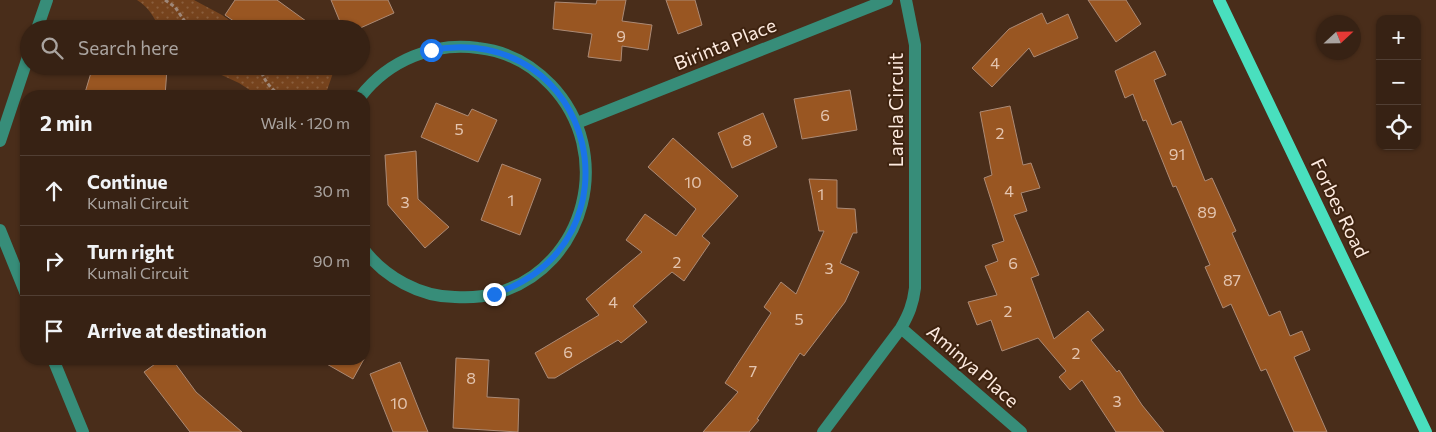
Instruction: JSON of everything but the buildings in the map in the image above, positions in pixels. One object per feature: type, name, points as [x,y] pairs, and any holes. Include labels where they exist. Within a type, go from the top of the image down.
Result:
[{"type":"main road","name":"Forbes Road","points":[[1219,0],[1426,432]]},
{"type":"street","points":[[40,20],[46,0]]},
{"type":"street","name":"Birinta Place","points":[[577,123],[886,0]]},
{"type":"street","name":"Larela Circuit","points":[[823,432],[901,328],[910,313],[915,288],[915,45],[906,0]]},
{"type":"street","points":[[366,90],[387,71],[415,55],[448,47],[465,46],[493,50],[530,66],[558,93],[577,123],[586,168],[580,212],[575,224],[559,250],[544,267],[514,286],[494,294],[466,298],[434,295],[414,288],[397,279],[370,256]]},
{"type":"street","points":[[0,142],[22,75]]},
{"type":"street","points":[[0,230],[20,279]]},
{"type":"street","name":"Aminya Place","points":[[901,328],[1021,432]]},
{"type":"street","points":[[55,365],[83,432]]},
{"type":"path","points":[[165,0],[175,7],[184,20]]},
{"type":"path","points":[[262,75],[267,84],[274,90]]},
{"type":"shaded area","points":[[137,0],[194,0],[229,20],[155,20],[145,6]]},
{"type":"shaded area","points":[[222,75],[332,75],[327,90],[250,90]]},
{"type":"route","points":[[431,50],[465,46],[493,50],[530,66],[558,93],[569,108],[577,123],[583,146],[586,168],[583,199],[580,212],[568,238],[544,267],[527,279],[494,294]]}]
